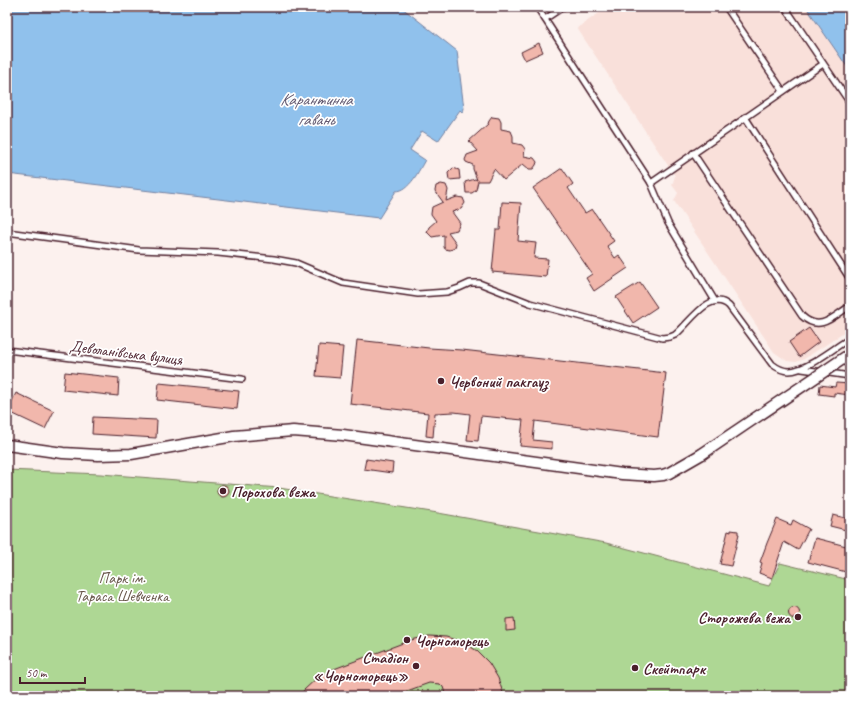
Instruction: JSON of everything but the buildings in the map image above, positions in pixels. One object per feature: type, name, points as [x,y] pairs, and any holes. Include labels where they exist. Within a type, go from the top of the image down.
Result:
[{"type":"street","points":[[7,445],[63,453],[98,455],[150,451],[234,436],[293,431],[343,435],[614,473],[654,476],[669,473],[702,454],[850,354]]},
{"type":"lane","points":[[537,7],[651,183],[668,223],[715,301]]},
{"type":"lane","points":[[545,19],[563,7]]},
{"type":"lane","points":[[726,7],[783,91]]},
{"type":"lane","points":[[785,7],[850,102]]},
{"type":"lane","points":[[651,183],[823,64]]},
{"type":"lane","points":[[745,117],[850,279]]},
{"type":"lane","points":[[693,153],[802,316],[808,322],[817,324],[825,322],[850,306]]},
{"type":"lane","points":[[7,232],[139,250],[218,253],[274,259],[296,263],[343,283],[418,294],[446,292],[470,283],[479,283],[530,303],[662,338],[675,335],[706,305],[715,301],[723,301],[729,306],[772,364],[784,370],[795,370],[801,368],[850,338]]},
{"type":"lane","name":"Деволанівська вулиця","points":[[7,350],[242,379]]},
{"type":"lane","points":[[801,368],[850,376]]},
{"type":"shaded area","points":[[608,7],[806,7],[850,71],[850,329],[804,359],[796,362],[787,361],[774,352],[674,201],[678,193],[672,185],[675,176],[577,28]]},
{"type":"green space","name":"Парк ім. Тараса Шевченка","points":[[7,470],[101,474],[279,488],[438,513],[606,543],[769,586],[780,563],[850,580],[850,696],[7,696]]},
{"type":"water","name":"Карантинна гавань","points":[[7,7],[401,7],[457,51],[464,109],[462,112],[460,110],[438,141],[422,131],[410,150],[425,160],[410,184],[406,188],[396,191],[379,218],[7,174]]},
{"type":"water","points":[[806,7],[850,7],[850,71]]},
{"type":"place","name":"Червоний пакгауз","points":[[441,381]]},
{"type":"place","name":"Порохова вежа","points":[[223,491]]},
{"type":"place","name":"Сторожева вежа","points":[[798,617]]},
{"type":"place","name":"Чорноморець","points":[[407,640]]},
{"type":"place","name":"Стадіон «Чорноморець»","points":[[416,666]]},
{"type":"place","name":"Скейтпарк","points":[[635,668]]}]
